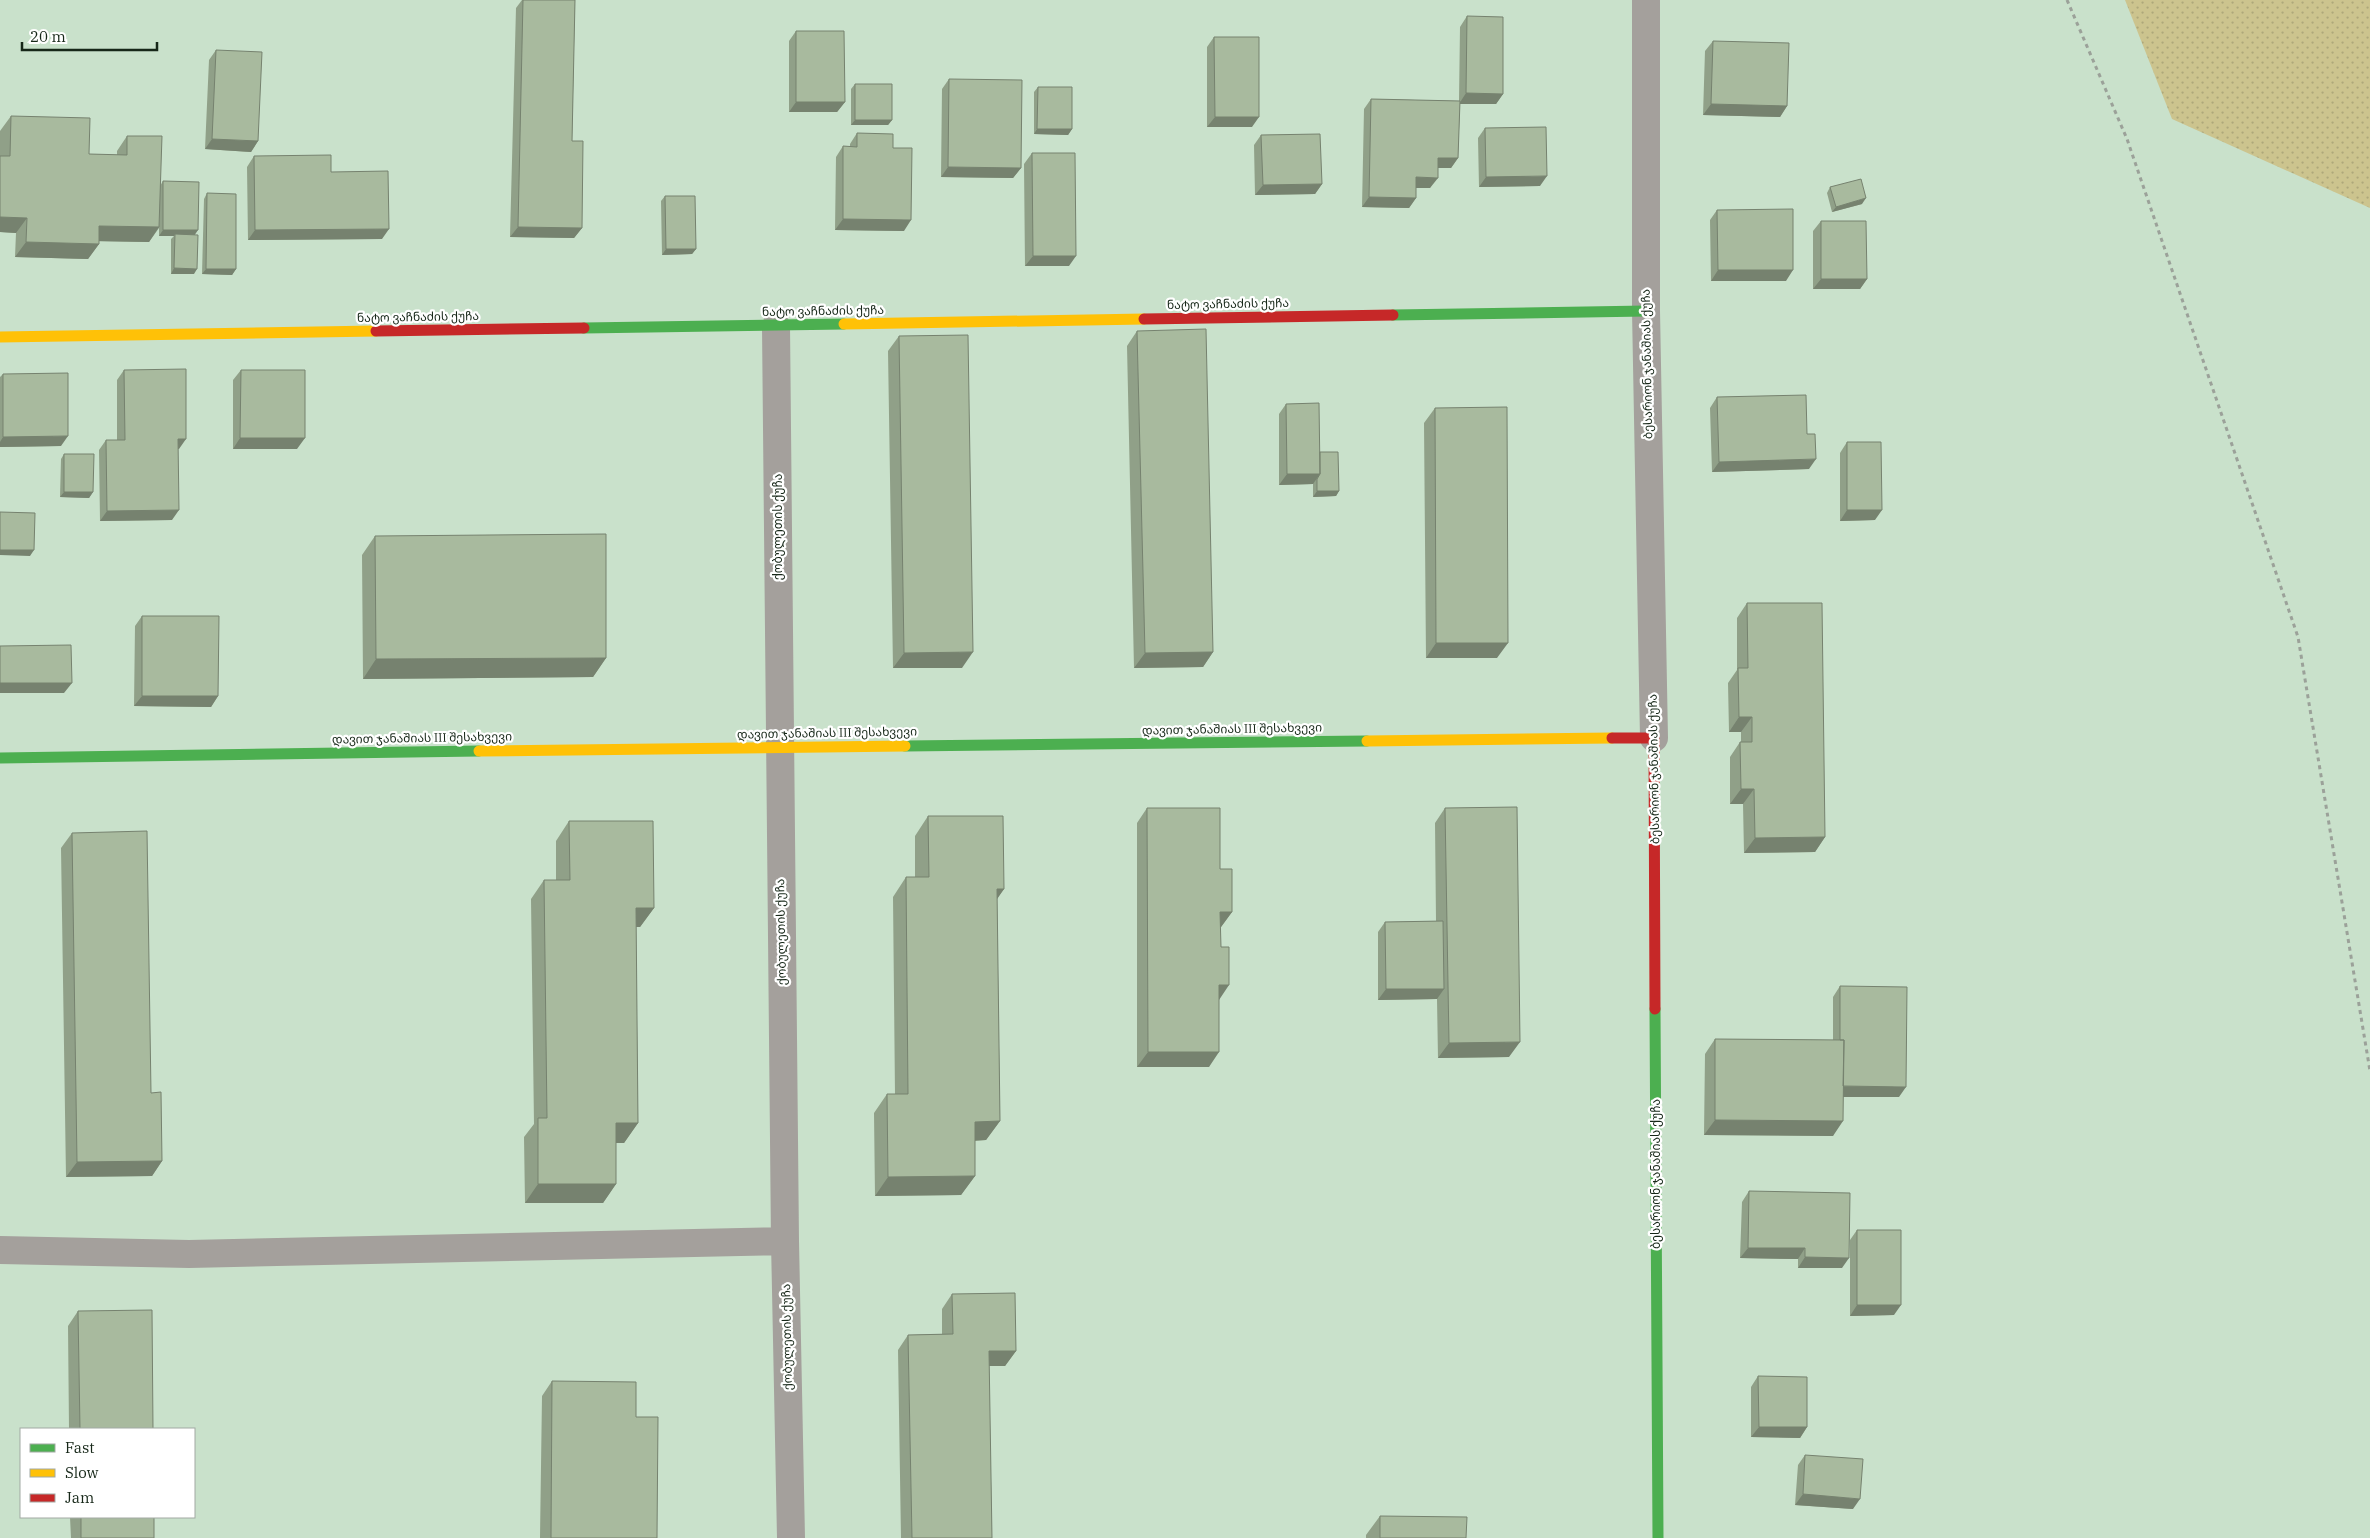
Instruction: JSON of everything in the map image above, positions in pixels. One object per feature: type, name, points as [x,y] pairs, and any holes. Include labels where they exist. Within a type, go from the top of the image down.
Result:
[{"type":"street","name":"ბესარიონ ჯანაშიას ქუჩა","points":[[1646,0],[1646,311],[1654,738],[1658,1538]]},
{"type":"street","name":"ნატო ვაჩნაძის ქუჩა","points":[[0,337],[1646,311]]},
{"type":"street","name":"ქობულეთის ქუჩა","points":[[776,326],[785,1241],[791,1538]]},
{"type":"street","name":"დავით ჯანაშიას III შესახვევი","points":[[0,758],[779,747],[1654,738]]},
{"type":"street","points":[[0,1250],[188,1254],[785,1241]]},
{"type":"path","points":[[2067,0],[2127,139],[2298,637],[2370,1071]]},
{"type":"shaded area","points":[[2125,0],[2370,0],[2370,208],[2172,119]]},
{"type":"building","points":[[523,0],[575,0],[572,141],[583,141],[582,228],[518,227]]},
{"type":"building","points":[[1467,16],[1503,17],[1503,94],[1466,93]]},
{"type":"building","points":[[796,31],[844,31],[845,102],[796,102]]},
{"type":"building","points":[[1214,37],[1259,37],[1259,117],[1215,117]]},
{"type":"building","points":[[1713,41],[1789,43],[1787,106],[1711,104]]},
{"type":"building","points":[[216,50],[262,52],[258,141],[212,139]]},
{"type":"building","points":[[949,79],[1022,80],[1021,168],[948,167]]},
{"type":"building","points":[[855,84],[892,84],[892,120],[855,120]]},
{"type":"building","points":[[1038,87],[1072,87],[1072,129],[1037,129]]},
{"type":"building","points":[[1371,99],[1460,101],[1458,158],[1438,158],[1438,178],[1416,177],[1416,198],[1369,197]]},
{"type":"building","points":[[11,116],[90,118],[89,154],[127,155],[127,136],[162,136],[159,227],[99,226],[99,244],[26,242],[27,218],[0,217],[0,156],[10,156]]},
{"type":"building","points":[[1546,127],[1547,176],[1486,177],[1485,128]]},
{"type":"building","points":[[857,133],[893,134],[893,148],[912,148],[911,220],[843,219],[843,146],[857,147]]},
{"type":"building","points":[[1320,134],[1322,184],[1263,185],[1261,135]]},
{"type":"building","points":[[1032,153],[1075,153],[1076,256],[1033,256]]},
{"type":"building","points":[[331,155],[331,172],[388,171],[389,229],[255,230],[254,156]]},
{"type":"building","points":[[1861,179],[1866,198],[1836,207],[1830,187]]},
{"type":"building","points":[[163,181],[199,182],[198,230],[163,230]]},
{"type":"building","points":[[207,193],[236,194],[236,269],[206,269]]},
{"type":"building","points":[[665,196],[695,196],[696,249],[666,249]]},
{"type":"building","points":[[1793,209],[1793,270],[1718,270],[1717,210]]},
{"type":"building","points":[[1821,221],[1866,221],[1867,279],[1821,279]]},
{"type":"building","points":[[175,234],[198,235],[197,269],[174,268]]},
{"type":"building","points":[[1206,329],[1213,652],[1145,653],[1137,331]]},
{"type":"building","points":[[968,335],[973,652],[904,653],[899,336]]},
{"type":"building","points":[[186,369],[186,439],[178,439],[179,510],[107,511],[106,440],[125,440],[124,370]]},
{"type":"building","points":[[241,370],[305,370],[305,438],[240,438]]},
{"type":"building","points":[[68,373],[68,436],[3,437],[3,374]]},
{"type":"building","points":[[1806,395],[1807,434],[1815,434],[1816,459],[1719,462],[1717,397]]},
{"type":"building","points":[[1319,403],[1320,474],[1287,474],[1286,404]]},
{"type":"building","points":[[1507,407],[1508,643],[1436,643],[1435,408]]},
{"type":"building","points":[[1847,442],[1881,442],[1882,510],[1847,510]]},
{"type":"building","points":[[1320,452],[1338,452],[1339,491],[1317,491],[1317,479],[1320,474]]},
{"type":"building","points":[[64,454],[94,454],[93,492],[64,492]]},
{"type":"building","points":[[0,512],[35,513],[34,550],[0,550]]},
{"type":"building","points":[[606,534],[606,658],[376,659],[375,536]]},
{"type":"building","points":[[1747,603],[1822,603],[1825,837],[1755,838],[1754,789],[1741,789],[1740,742],[1752,742],[1752,717],[1739,717],[1738,668],[1748,668]]},
{"type":"building","points":[[142,616],[219,616],[218,696],[142,696]]},
{"type":"building","points":[[71,645],[72,683],[0,683],[0,646]]},
{"type":"building","points":[[1517,807],[1520,1042],[1449,1043],[1445,808]]},
{"type":"building","points":[[1147,808],[1220,808],[1220,869],[1232,869],[1232,912],[1220,912],[1221,947],[1229,947],[1229,985],[1219,985],[1219,1052],[1148,1052]]},
{"type":"building","points":[[928,816],[1003,816],[1004,889],[997,889],[1000,1121],[975,1122],[975,1176],[888,1177],[887,1094],[908,1094],[906,877],[929,877]]},
{"type":"building","points":[[569,821],[653,821],[654,908],[636,908],[638,1123],[616,1123],[616,1184],[538,1184],[538,1118],[547,1118],[544,880],[570,880]]},
{"type":"building","points":[[147,831],[151,1093],[161,1092],[162,1161],[77,1162],[72,833]]},
{"type":"building","points":[[1443,921],[1444,989],[1386,989],[1385,922]]},
{"type":"building","points":[[1840,986],[1907,987],[1906,1087],[1843,1086],[1844,1040],[1840,1040]]},
{"type":"building","points":[[1715,1039],[1844,1040],[1843,1121],[1715,1120]]},
{"type":"building","points":[[1749,1191],[1850,1193],[1849,1258],[1805,1257],[1805,1248],[1748,1248]]},
{"type":"building","points":[[1857,1230],[1901,1230],[1901,1305],[1857,1305]]},
{"type":"building","points":[[1015,1293],[1016,1351],[989,1351],[992,1538],[912,1538],[908,1335],[953,1334],[952,1294]]},
{"type":"building","points":[[152,1310],[153,1428],[80,1428],[78,1311]]},
{"type":"building","points":[[1758,1376],[1807,1377],[1807,1427],[1759,1427]]},
{"type":"building","points":[[552,1381],[636,1382],[636,1417],[658,1417],[657,1538],[551,1538]]},
{"type":"building","points":[[1805,1455],[1863,1459],[1860,1499],[1803,1494]]},
{"type":"building","points":[[1380,1516],[1467,1517],[1466,1538],[1380,1538]]},
{"type":"building","points":[[81,1518],[154,1518],[154,1538],[81,1538]]},
{"type":"traffic: fast","points":[[1393,315],[1646,311]]},
{"type":"traffic: fast","points":[[584,328],[844,324]]},
{"type":"traffic: fast","points":[[905,746],[1367,741]]},
{"type":"traffic: fast","points":[[0,758],[479,751]]},
{"type":"traffic: fast","points":[[1655,1009],[1658,1538]]},
{"type":"traffic: slow","points":[[844,324],[1144,319]]},
{"type":"traffic: slow","points":[[0,337],[376,331]]},
{"type":"traffic: slow","points":[[1367,741],[1612,738]]},
{"type":"traffic: slow","points":[[479,751],[905,746]]},
{"type":"traffic: jam","points":[[1144,319],[1393,315]]},
{"type":"traffic: jam","points":[[376,331],[584,328]]},
{"type":"traffic: jam","points":[[1612,738],[1654,738],[1655,1009]]}]
